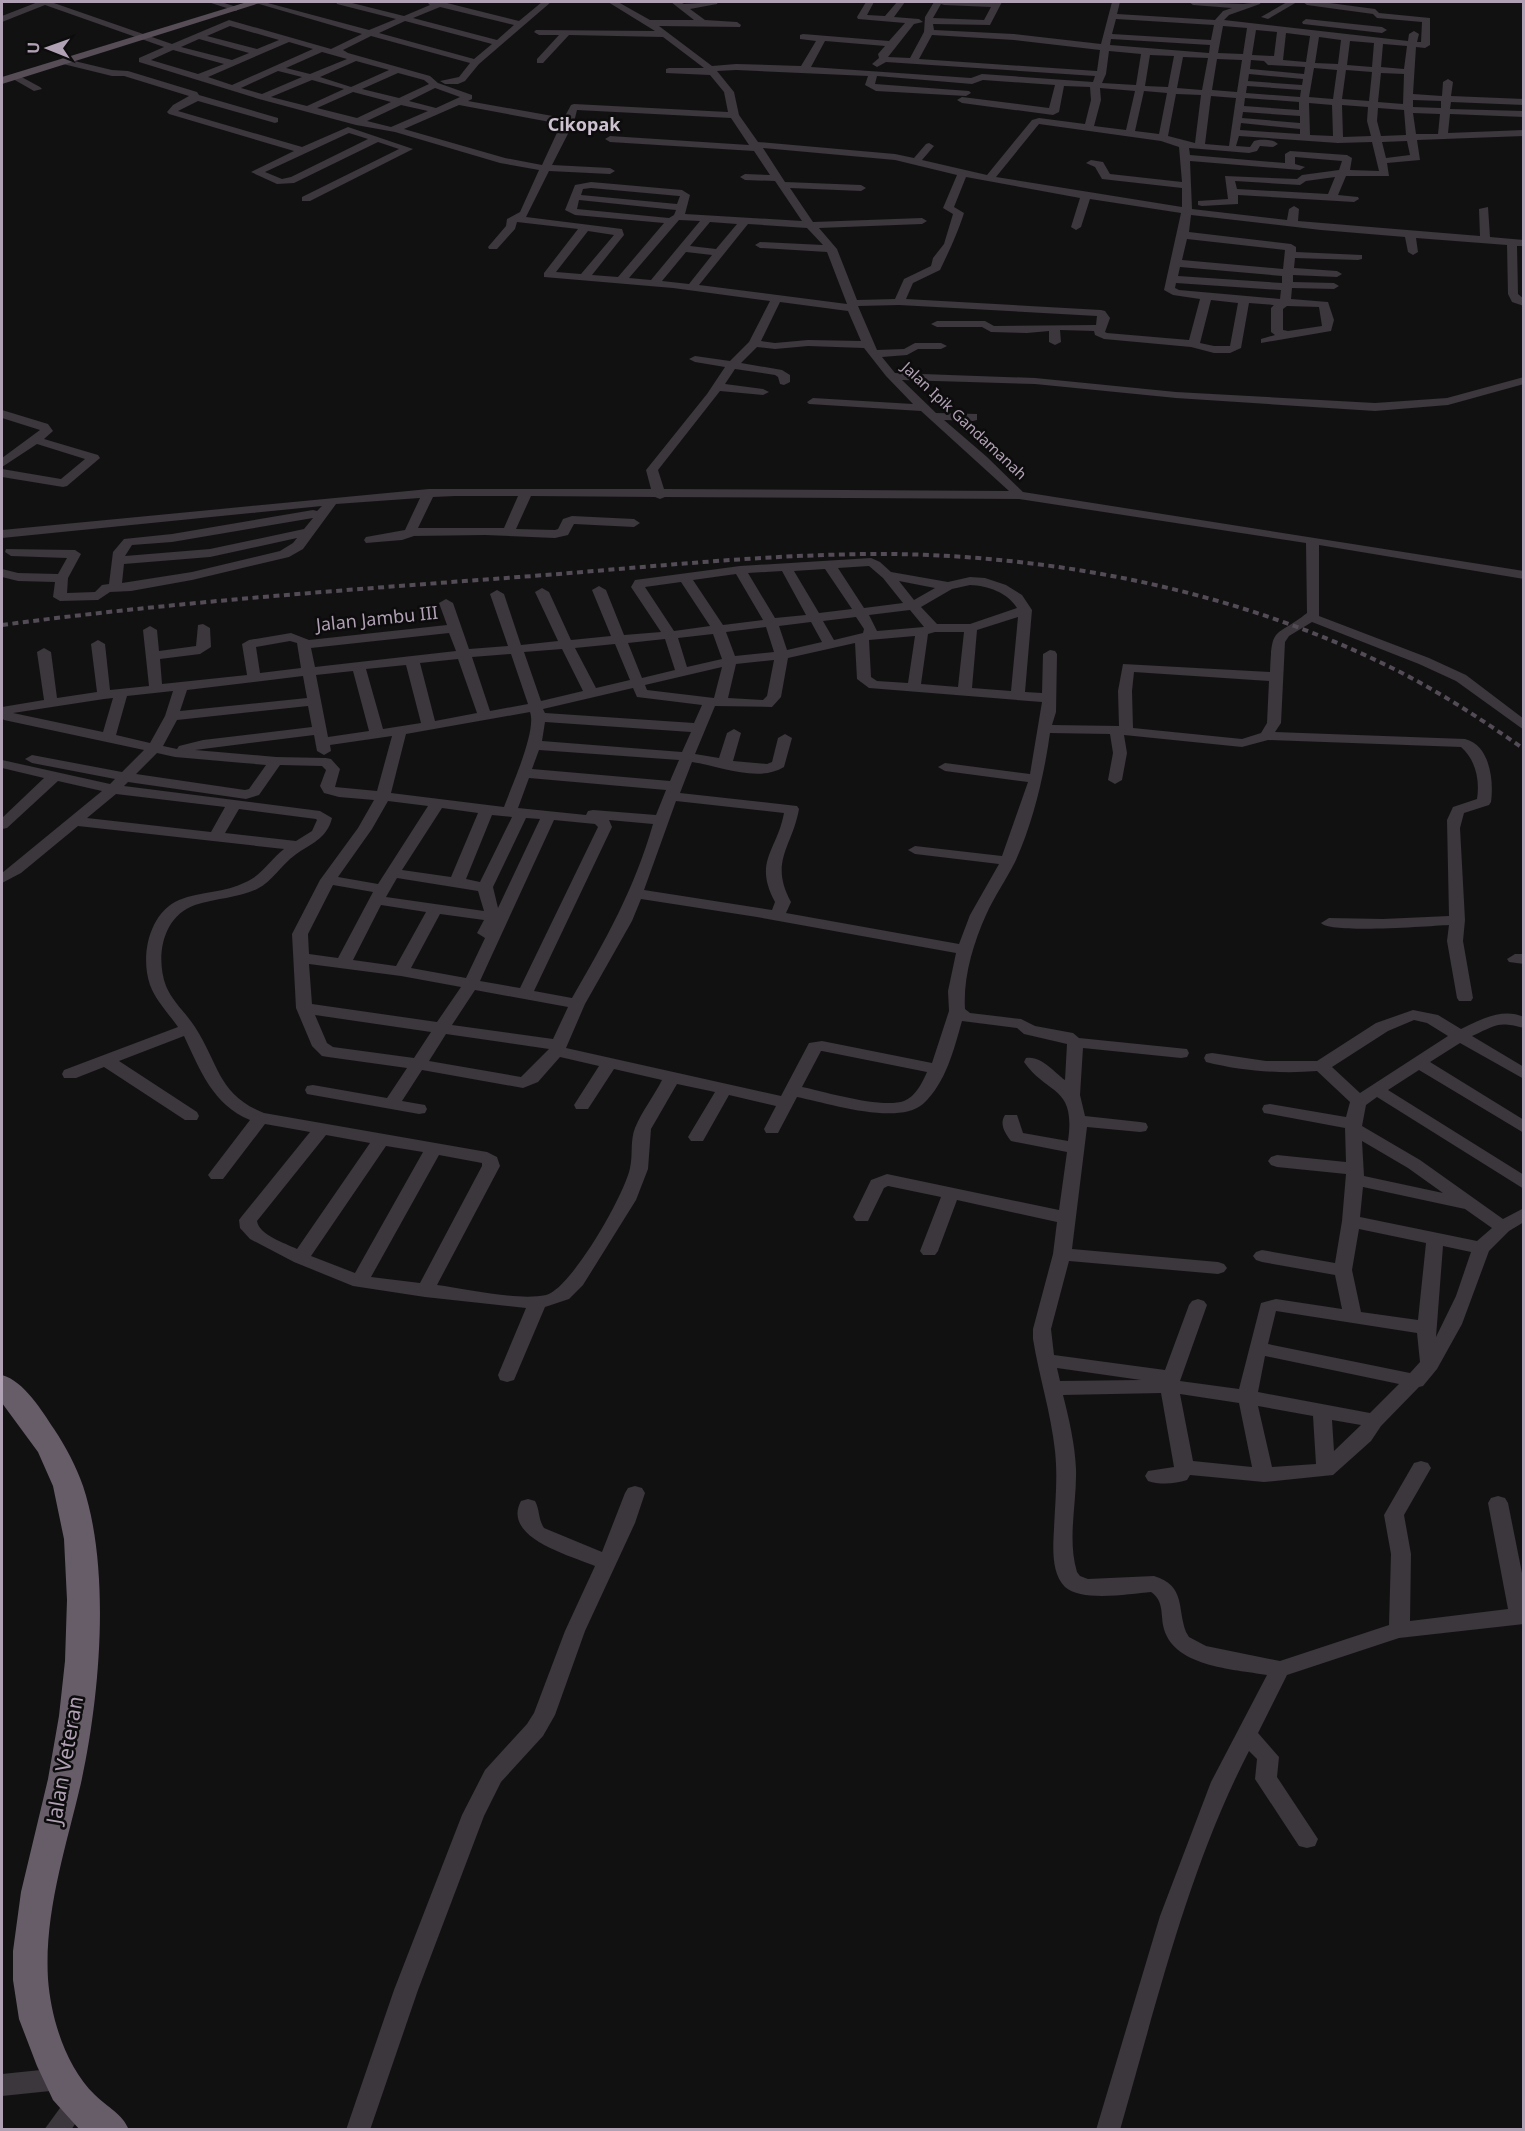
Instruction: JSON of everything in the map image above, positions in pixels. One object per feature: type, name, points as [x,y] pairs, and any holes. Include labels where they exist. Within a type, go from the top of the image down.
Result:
[{"type":"highway","name":"Jalan Veteran","points":[[2,1385],[36,1422],[45,1438],[63,1471],[77,1522],[82,1596],[82,1648],[65,1778],[38,1895],[31,1954],[34,2006],[64,2105]]},
{"type":"highway","points":[[64,2105],[111,2130]]},
{"type":"main road","points":[[2,81],[81,58],[139,36],[257,2]]},
{"type":"street","points":[[2,19],[44,2],[172,47],[232,63]]},
{"type":"street","points":[[212,2],[236,8]]},
{"type":"street","points":[[257,2],[476,62]]},
{"type":"street","points":[[340,2],[500,43]]},
{"type":"street","points":[[335,51],[438,2],[521,24]]},
{"type":"street","name":"Jalan Ipik Gandamanah","points":[[612,2],[667,34],[709,70],[728,90],[734,115],[810,225],[832,249],[871,350],[892,376],[927,412],[995,468],[1019,495],[1524,575]]},
{"type":"street","points":[[679,4],[714,2]]},
{"type":"street","points":[[870,2],[860,16],[876,25],[891,44]]},
{"type":"street","points":[[876,25],[901,2]]},
{"type":"street","points":[[913,61],[938,2]]},
{"type":"street","points":[[876,25],[987,23],[997,3],[944,2]]},
{"type":"street","points":[[1090,122],[1098,94],[1095,87],[1101,74],[1110,21],[1116,2]]},
{"type":"street","points":[[1190,14],[1194,2],[1285,20]]},
{"type":"street","points":[[1253,14],[1257,2]]},
{"type":"street","points":[[1110,21],[1222,18],[1253,14],[1293,2]]},
{"type":"street","points":[[1308,2],[1376,12],[1414,34],[1427,35]]},
{"type":"street","points":[[356,122],[440,83],[462,79],[476,62],[521,24],[541,3]]},
{"type":"street","points":[[957,23],[966,3]]},
{"type":"street","points":[[679,4],[701,20],[737,25]]},
{"type":"street","points":[[1160,10],[1222,18],[1252,27],[1425,45],[1426,20],[1396,24],[1324,24],[1293,20],[1325,4]]},
{"type":"street","points":[[2,7],[20,12]]},
{"type":"street","points":[[1324,24],[1342,15],[1376,12]]},
{"type":"street","points":[[216,14],[432,80],[469,97],[398,130]]},
{"type":"street","points":[[556,23],[650,25],[701,20],[721,15]]},
{"type":"street","points":[[1200,146],[1202,118],[1216,38],[1222,18]]},
{"type":"street","points":[[1110,21],[1216,38]]},
{"type":"street","points":[[811,60],[876,64],[911,22]]},
{"type":"street","points":[[359,58],[229,23],[142,60],[262,97],[356,122],[398,130],[448,149],[544,168],[610,171]]},
{"type":"street","points":[[803,37],[822,39],[876,25],[930,23],[962,35],[999,41],[1030,56],[1065,63],[1101,74]]},
{"type":"street","points":[[1232,149],[1252,27]]},
{"type":"street","points":[[1278,61],[1282,30]]},
{"type":"street","points":[[539,32],[667,34]]},
{"type":"street","points":[[540,61],[565,34]]},
{"type":"street","points":[[1305,138],[1304,101],[1315,34]]},
{"type":"street","points":[[1381,161],[1415,159],[1410,137],[1409,105],[1414,34]]},
{"type":"street","points":[[947,78],[962,35]]},
{"type":"street","points":[[197,36],[256,52]]},
{"type":"street","points":[[1107,36],[1216,38]]},
{"type":"street","points":[[1338,140],[1337,102],[1346,38]]},
{"type":"street","points":[[198,78],[289,39]]},
{"type":"street","points":[[804,70],[822,39]]},
{"type":"street","points":[[610,139],[843,151],[916,162],[989,179],[1137,205],[1188,206],[1230,203],[1235,200],[1229,176],[1302,176],[1343,171],[1385,174],[1372,120],[1379,41]]},
{"type":"street","points":[[872,54],[913,61],[956,55],[991,60],[1030,56],[1071,43],[1146,52],[1214,55],[1308,77]]},
{"type":"street","points":[[1065,63],[1071,43]]},
{"type":"street","points":[[232,88],[321,49]]},
{"type":"street","points":[[816,50],[827,51]]},
{"type":"street","points":[[1130,133],[1146,52]]},
{"type":"street","points":[[1163,138],[1179,53]]},
{"type":"street","points":[[1014,107],[1018,85],[1030,56]]},
{"type":"street","points":[[81,58],[123,68],[125,73]]},
{"type":"street","points":[[262,97],[359,58]]},
{"type":"street","points":[[1246,63],[1278,61],[1410,72]]},
{"type":"street","points":[[66,62],[112,73],[125,73],[194,94],[195,97],[275,120]]},
{"type":"street","points":[[849,72],[866,63]]},
{"type":"street","points":[[669,70],[709,70],[727,67],[974,80],[981,77],[1018,85],[1060,83],[1304,101],[1409,105],[1444,111],[1524,114]]},
{"type":"street","points":[[276,68],[438,111]]},
{"type":"street","points":[[303,108],[393,68]]},
{"type":"street","points":[[849,72],[898,75]]},
{"type":"street","points":[[873,75],[870,85],[876,88],[1053,112],[1184,145],[1251,150],[1257,143],[1273,144]]},
{"type":"street","points":[[16,78],[37,89]]},
{"type":"street","points":[[962,99],[974,80]]},
{"type":"street","points":[[1443,135],[1448,82]]},
{"type":"street","points":[[1053,112],[1060,83]]},
{"type":"street","points":[[1242,83],[1307,88]]},
{"type":"street","points":[[195,97],[176,107],[172,112],[301,150]]},
{"type":"street","points":[[1409,105],[1446,98],[1524,102]]},
{"type":"street","points":[[458,102],[569,122]]},
{"type":"street","points":[[493,247],[511,227],[511,221],[524,214],[574,108],[734,115]]},
{"type":"street","points":[[1240,109],[1303,113]]},
{"type":"street","points":[[670,126],[675,112]]},
{"type":"street","points":[[1477,112],[1481,133]]},
{"type":"street","points":[[1236,133],[1338,140],[1519,133],[1510,113]]},
{"type":"street","points":[[234,129],[263,116]]},
{"type":"street","points":[[1237,120],[1304,126]]},
{"type":"street","points":[[989,179],[1035,122],[1090,122]]},
{"type":"street","points":[[306,199],[408,149],[377,139],[348,130],[256,172],[285,182],[377,139]]},
{"type":"street","points":[[318,143],[350,153]]},
{"type":"street","points":[[1184,145],[1188,206],[1170,292],[1206,297],[1324,304],[1328,320],[1326,329],[1289,334],[1265,341]]},
{"type":"street","points":[[916,162],[929,146]]},
{"type":"street","points":[[1290,166],[1290,154],[1345,157],[1343,171],[1332,197]]},
{"type":"street","points":[[289,156],[320,167]]},
{"type":"street","points":[[1184,158],[1290,166],[1302,176]]},
{"type":"street","points":[[1091,163],[1099,164],[1105,177],[1186,185]]},
{"type":"street","points":[[899,302],[908,281],[936,268],[938,258],[949,244],[959,213],[948,208],[947,198],[963,173]]},
{"type":"street","points":[[1300,196],[1302,176]]},
{"type":"street","points":[[745,177],[861,188]]},
{"type":"street","points":[[1137,205],[1141,181]]},
{"type":"street","points":[[621,280],[677,215],[685,195],[678,192],[585,185],[579,187],[570,210],[573,212],[677,215],[744,222],[810,225],[922,220]]},
{"type":"street","points":[[1234,192],[1354,199]]},
{"type":"street","points":[[1076,227],[1086,196]]},
{"type":"street","points":[[1188,206],[1292,224],[1518,243],[1514,294],[1516,300],[1524,303]]},
{"type":"street","points":[[1292,224],[1294,208]]},
{"type":"street","points":[[1484,209],[1485,240]]},
{"type":"street","points":[[516,219],[616,230],[619,235],[584,278]]},
{"type":"street","points":[[655,282],[707,219]]},
{"type":"street","points":[[691,288],[744,222]]},
{"type":"street","points":[[586,226],[548,274],[655,282],[691,288],[853,305],[899,302],[1101,314],[1104,315],[1099,333],[1104,336],[1194,344],[1202,348],[1228,350],[1234,348],[1244,298]]},
{"type":"street","points":[[1410,234],[1413,252]]},
{"type":"street","points":[[1183,235],[1218,252],[1254,255],[1288,279],[1334,286]]},
{"type":"street","points":[[760,245],[832,249]]},
{"type":"street","points":[[1175,263],[1218,252],[1254,255],[1290,246],[1293,248],[1285,302],[1277,308],[1275,327],[1277,332],[1289,334]]},
{"type":"street","points":[[683,248],[719,254]]},
{"type":"street","points":[[1292,255],[1358,257]]},
{"type":"street","points":[[1173,279],[1288,279],[1337,274]]},
{"type":"street","points":[[660,495],[653,480],[652,470],[731,366],[754,343],[777,297]]},
{"type":"street","points":[[1194,344],[1206,297]]},
{"type":"street","points":[[937,324],[985,324],[991,328],[1027,330],[1054,327],[1101,328]]},
{"type":"street","points":[[1054,327],[1055,342]]},
{"type":"street","points":[[754,343],[782,346],[808,343],[907,352],[915,346],[940,346]]},
{"type":"street","points":[[695,359],[778,372],[784,375],[784,382]]},
{"type":"street","points":[[892,376],[1035,381],[1176,395],[1375,406],[1448,401],[1524,380]]},
{"type":"street","points":[[716,387],[762,392]]},
{"type":"street","points":[[813,402],[973,417]]},
{"type":"street","points":[[2,414],[46,429],[46,432],[36,440],[2,463]]},
{"type":"street","points":[[2,473],[63,483],[94,458],[36,440]]},
{"type":"street","points":[[508,532],[526,493]]},
{"type":"street","points":[[2,534],[429,494],[1019,495]]},
{"type":"street","points":[[412,532],[411,529],[429,494]]},
{"type":"street","points":[[11,552],[75,554],[62,578],[59,594],[63,597],[98,596],[106,588],[141,586],[265,560],[292,550],[331,502]]},
{"type":"street","points":[[115,586],[119,552],[128,542],[172,538],[322,513]]},
{"type":"street","points":[[370,540],[402,536],[412,532],[561,533],[564,532],[567,522],[572,520],[634,524]]},
{"type":"street","points":[[245,525],[265,560]]},
{"type":"street","points":[[2,568],[18,532]]},
{"type":"street","points":[[117,561],[187,556],[256,545],[308,532]]},
{"type":"street","points":[[1266,736],[1274,723],[1278,642],[1284,633],[1314,613],[1312,542]]},
{"type":"street","points":[[682,672],[670,635],[638,586],[644,582],[785,566],[874,562],[912,606],[927,630],[915,688]]},
{"type":"street","points":[[828,563],[871,629],[867,637],[864,679],[867,682],[1048,698]]},
{"type":"street","points":[[785,566],[831,646]]},
{"type":"street","points":[[599,590],[640,693],[644,696],[715,702],[771,703],[782,655],[771,622],[740,570]]},
{"type":"street","points":[[2,573],[18,577],[62,578]]},
{"type":"street","points":[[885,575],[948,586]]},
{"type":"street","points":[[400,731],[383,796],[365,829],[328,880],[300,934],[304,1008],[323,1050],[332,1054],[418,1065],[523,1083],[532,1078],[557,1048],[577,1004],[624,921],[686,758],[715,702],[730,661],[718,628],[685,577]]},
{"type":"street","points":[[2,711],[181,686],[309,674],[463,654],[620,641],[912,606],[948,586],[970,581],[985,582],[1017,598],[1025,610],[1018,696]]},
{"type":"street","points":[[542,592],[591,693]]},
{"type":"street","points":[[467,983],[493,917],[485,887],[514,811],[534,745],[537,712],[497,594]]},
{"type":"street","points":[[446,603],[485,716]]},
{"type":"street","points":[[537,712],[591,693],[730,661],[782,655],[867,637],[927,630],[971,628],[1025,610]]},
{"type":"street","points":[[1311,617],[1450,672],[1465,680],[1524,726]]},
{"type":"street","points":[[153,656],[200,650],[204,647],[203,628]]},
{"type":"street","name":"Jalan Jambu III","points":[[254,679],[249,644],[295,637],[303,641],[303,645],[454,628]]},
{"type":"street","points":[[965,692],[971,628]]},
{"type":"street","points":[[150,630],[156,690]]},
{"type":"street","points":[[98,644],[104,695]]},
{"type":"street","points":[[303,645],[316,701],[326,762],[333,769],[327,786],[329,790],[487,810],[661,820]]},
{"type":"street","points":[[44,652],[51,703]]},
{"type":"street","points":[[304,1008],[444,1027],[557,1048],[608,1065],[724,1090],[881,1107],[907,1106],[917,1099],[938,1069],[948,1048],[957,1011],[956,991],[965,950],[978,915],[1008,861],[1036,779],[1049,712],[1050,654]]},
{"type":"street","points":[[412,660],[429,725]]},
{"type":"street","points":[[359,667],[377,734]]},
{"type":"street","points":[[1115,780],[1120,753],[1128,667],[1276,677]]},
{"type":"street","points":[[2,879],[9,868],[74,821],[113,789],[155,747],[172,717],[181,686]]},
{"type":"street","points":[[108,737],[121,693]]},
{"type":"street","points":[[172,717],[316,701]]},
{"type":"street","points":[[2,711],[9,717],[175,753],[276,761],[326,762]]},
{"type":"street","points":[[175,753],[203,744],[377,734],[485,716],[537,712],[701,728]]},
{"type":"street","points":[[1044,729],[1121,731],[1242,743],[1266,736],[1465,743],[1477,755],[1486,792],[1484,802],[1460,808],[1454,815],[1453,852],[1457,920],[1455,941],[1465,998]]},
{"type":"street","points":[[725,764],[734,733]]},
{"type":"street","points":[[534,745],[686,758],[745,767],[776,767],[780,764],[785,738]]},
{"type":"street","points":[[2,753],[126,777],[246,795],[256,789],[276,761]]},
{"type":"street","points":[[2,764],[113,789],[320,815],[325,818],[320,831],[280,859],[256,884],[239,892],[181,904],[171,911],[156,942],[155,975],[160,990],[188,1029],[224,1097],[241,1112],[321,1130],[382,1138],[487,1158],[491,1166],[425,1291]]},
{"type":"street","points":[[945,767],[1036,779]]},
{"type":"street","points":[[525,773],[673,791],[792,809],[781,846],[773,858],[771,867],[777,895],[783,902],[777,917]]},
{"type":"street","points":[[2,825],[56,775]]},
{"type":"street","points":[[343,964],[379,894],[437,804]]},
{"type":"street","points":[[215,837],[234,805]]},
{"type":"street","points":[[457,882],[487,810]]},
{"type":"street","points":[[514,811],[597,820],[606,825],[525,994]]},
{"type":"street","points":[[391,1105],[444,1027],[549,815]]},
{"type":"street","points":[[74,821],[298,846]]},
{"type":"street","points":[[915,850],[1008,861]]},
{"type":"street","points":[[394,873],[485,887]]},
{"type":"street","points":[[328,880],[436,908],[493,917]]},
{"type":"street","points":[[634,893],[965,950]]},
{"type":"street","points":[[400,971],[436,908]]},
{"type":"street","points":[[1329,923],[1392,924],[1457,920]]},
{"type":"street","points":[[302,958],[400,971],[577,1004]]},
{"type":"street","points":[[957,1011],[965,1017],[1022,1024],[1030,1030],[1067,1037],[1075,1042],[1118,1049],[1158,1049],[1181,1053]]},
{"type":"street","points":[[1212,1058],[1252,1065],[1300,1068],[1322,1066],[1382,1026],[1407,1016],[1420,1016],[1432,1019],[1524,1074]]},
{"type":"street","points":[[1358,1102],[1458,1036],[1497,1019],[1513,1018],[1524,1023]]},
{"type":"street","points":[[70,1074],[188,1029]]},
{"type":"street","points":[[1075,1042],[1072,1095],[1078,1120],[1068,1218],[1062,1254],[1042,1329],[1045,1360],[1066,1449],[1067,1485],[1063,1556],[1071,1580],[1084,1587],[1154,1584],[1162,1588],[1170,1597],[1174,1629],[1183,1644],[1202,1653],[1280,1669],[1400,1630],[1522,1616],[1498,1503]]},
{"type":"street","points":[[772,1129],[814,1048],[818,1046],[938,1069]]},
{"type":"street","points":[[105,1060],[191,1116]]},
{"type":"street","points":[[1032,1062],[1072,1095]]},
{"type":"street","points":[[1420,1063],[1524,1128]]},
{"type":"street","points":[[582,1105],[608,1065]]},
{"type":"street","points":[[1322,1066],[1352,1093],[1358,1102],[1354,1127],[1351,1221],[1343,1270],[1353,1317]]},
{"type":"street","points":[[321,1130],[248,1220],[249,1228],[256,1235],[300,1258],[359,1282],[520,1302],[538,1302],[563,1295],[577,1281],[627,1200],[639,1169],[643,1129],[672,1078]]},
{"type":"street","points":[[313,1090],[419,1109]]},
{"type":"street","points":[[697,1137],[724,1090]]},
{"type":"street","points":[[1377,1090],[1524,1183]]},
{"type":"street","points":[[1270,1109],[1354,1127],[1414,1164],[1503,1227]]},
{"type":"street","points":[[217,1176],[261,1118]]},
{"type":"street","points":[[1011,1119],[1012,1131],[1017,1137],[1076,1148]]},
{"type":"street","points":[[1078,1120],[1140,1127]]},
{"type":"street","points":[[300,1258],[382,1138]]},
{"type":"street","points":[[359,1282],[434,1148]]},
{"type":"street","points":[[1277,1161],[1354,1174],[1471,1204]]},
{"type":"street","points":[[862,1217],[877,1184],[884,1181],[1068,1218]]},
{"type":"street","points":[[929,1251],[951,1194]]},
{"type":"street","points":[[1184,1467],[1264,1475],[1326,1470],[1364,1436],[1374,1421],[1416,1381],[1430,1364],[1457,1315],[1481,1248],[1503,1227],[1524,1214]]},
{"type":"street","points":[[1351,1221],[1481,1248]]},
{"type":"street","points":[[1430,1364],[1426,1328],[1435,1240]]},
{"type":"street","points":[[1062,1254],[1218,1268]]},
{"type":"street","points":[[1262,1256],[1343,1270]]},
{"type":"street","points":[[507,1375],[538,1302]]},
{"type":"street","points":[[1155,1476],[1180,1475],[1184,1467],[1169,1382],[1198,1305]]},
{"type":"street","points":[[1264,1475],[1247,1398],[1267,1307],[1270,1305],[1426,1328]]},
{"type":"street","points":[[1258,1348],[1416,1381]]},
{"type":"street","points":[[1045,1360],[1374,1421]]},
{"type":"street","points":[[1053,1388],[1169,1382]]},
{"type":"street","points":[[1322,1412],[1326,1470]]},
{"type":"street","points":[[1400,1630],[1401,1554],[1394,1515],[1421,1468]]},
{"type":"street","points":[[358,2130],[406,1990],[474,1815],[494,1776],[530,1737],[544,1715],[575,1631],[625,1523],[635,1493]]},
{"type":"street","points":[[528,1506],[529,1522],[537,1533],[605,1562]]},
{"type":"street","points":[[1108,2130],[1171,1916],[1222,1782],[1280,1669]]},
{"type":"street","points":[[1246,1734],[1268,1757],[1266,1779],[1307,1839]]},
{"type":"street","points":[[2,2085],[64,2105]]},
{"type":"railway","points":[[2,625],[260,597],[801,556],[895,554],[1022,562],[1149,583],[1272,618],[1332,641],[1425,685],[1524,749]]},
{"type":"district","name":"Cikopak","points":[[584,125]]}]
